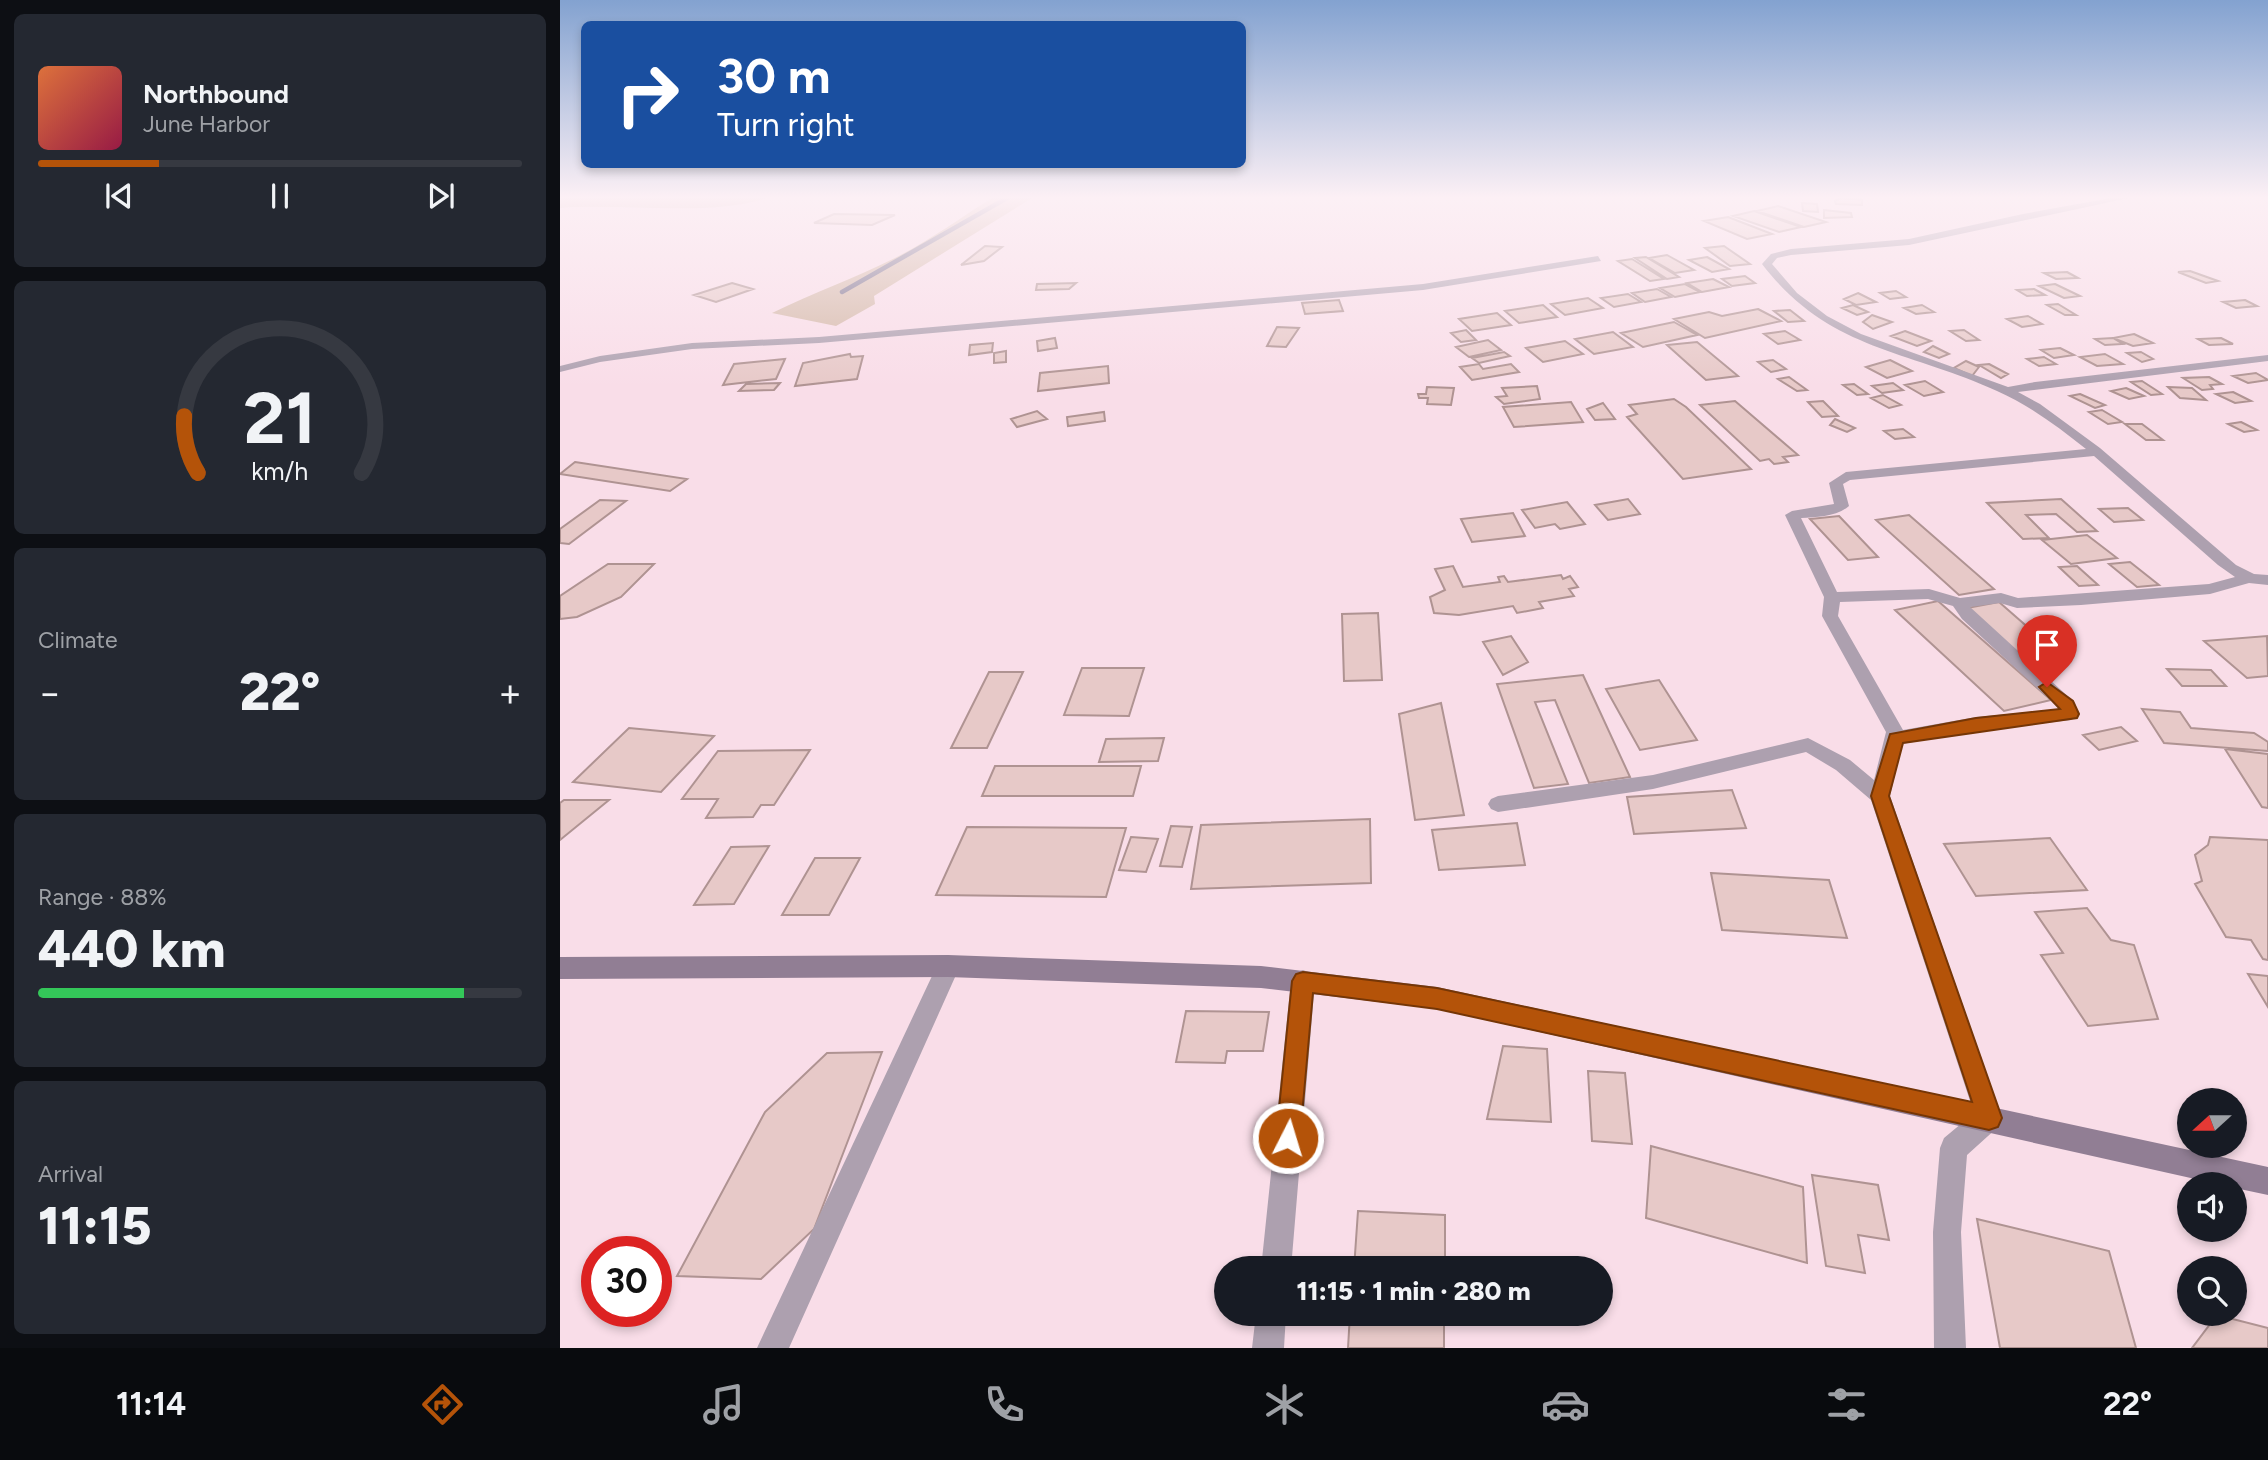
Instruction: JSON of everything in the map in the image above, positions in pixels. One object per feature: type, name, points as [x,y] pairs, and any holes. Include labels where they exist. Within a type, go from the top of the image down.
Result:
[{"type":"street","points":[[560,369],[600,359],[692,346],[833,339],[1423,287],[1586,261]]},
{"type":"street","points":[[1770,261],[1767,264],[1779,281],[1801,301],[1859,338],[2007,391],[2033,405],[2096,452],[2192,533],[2212,555],[2248,578]]},
{"type":"street","points":[[2007,391],[2072,380],[2268,358]]},
{"type":"street","points":[[1880,796],[1896,738],[1829,616],[1832,597],[1792,515],[1830,511],[1842,506],[1836,483],[1846,476],[2096,452]]},
{"type":"street","points":[[1832,597],[1929,594],[1959,603],[2001,598],[2017,603],[2210,589],[2248,578],[2268,580]]},
{"type":"street","points":[[1896,738],[1976,724],[2071,714],[2067,705],[1968,615],[1959,603]]},
{"type":"street","points":[[1498,804],[1653,782],[1808,745],[1843,765],[1880,796],[1989,1118]]},
{"type":"street","points":[[560,968],[948,966],[1261,976],[1303,981],[1437,998],[2268,1181]]},
{"type":"street","points":[[773,1348],[948,966]]},
{"type":"street","points":[[1277,1256],[1303,981]]},
{"type":"street","points":[[1950,1348],[1947,1232],[1954,1148],[1989,1118]]},
{"type":"street","points":[[1268,1348],[1270,1326]]},
{"type":"shaded area","points":[[889,261],[931,261],[874,296],[875,304],[836,326],[772,313],[803,299]]},
{"type":"building","points":[[966,261],[984,261],[984,261],[961,265]]},
{"type":"building","points":[[1618,261],[1635,261],[1664,279],[1650,281]]},
{"type":"building","points":[[1639,261],[1652,261],[1679,277],[1667,279]]},
{"type":"building","points":[[1654,261],[1678,261],[1694,270],[1675,273]]},
{"type":"building","points":[[1691,261],[1714,261],[1729,269],[1712,272]]},
{"type":"building","points":[[1723,261],[1746,261],[1750,264],[1730,266]]},
{"type":"building","points":[[2190,271],[2218,281],[2206,283],[2178,272]]},
{"type":"building","points":[[2067,272],[2078,278],[2056,279],[2044,273]]},
{"type":"building","points":[[1745,276],[1755,283],[1732,286],[1722,279]]},
{"type":"building","points":[[1713,279],[1729,287],[1702,292],[1687,283]]},
{"type":"building","points":[[732,283],[753,289],[716,302],[694,295]]},
{"type":"building","points":[[1076,283],[1069,289],[1036,290],[1037,284]]},
{"type":"building","points":[[1685,284],[1700,292],[1675,297],[1660,288]]},
{"type":"building","points":[[2055,284],[2080,296],[2064,298],[2039,286]]},
{"type":"building","points":[[1657,289],[1671,297],[1645,302],[1632,293]]},
{"type":"building","points":[[2034,289],[2045,295],[2027,296],[2017,290]]},
{"type":"building","points":[[1896,291],[1906,297],[1890,299],[1880,293]]},
{"type":"building","points":[[1858,293],[1876,302],[1856,305],[1844,299]]},
{"type":"building","points":[[1628,294],[1641,302],[1614,307],[1601,298]]},
{"type":"building","points":[[1588,298],[1603,308],[1565,315],[1551,304]]},
{"type":"building","points":[[1339,300],[1343,311],[1305,314],[1302,303]]},
{"type":"building","points":[[2245,300],[2257,306],[2236,308],[2223,302]]},
{"type":"building","points":[[2058,304],[2076,315],[2065,315],[2047,305]]},
{"type":"building","points":[[1543,305],[1557,317],[1519,323],[1505,311]]},
{"type":"building","points":[[1853,305],[1868,312],[1857,315],[1842,308]]},
{"type":"building","points":[[1922,305],[1934,312],[1916,314],[1904,308]]},
{"type":"building","points":[[1758,309],[1781,321],[1705,338],[1674,319],[1709,312],[1722,316]]},
{"type":"building","points":[[1790,310],[1804,321],[1788,322],[1774,311]]},
{"type":"building","points":[[1497,313],[1511,325],[1472,331],[1459,319]]},
{"type":"building","points":[[1872,315],[1892,322],[1873,329],[1863,322]]},
{"type":"building","points":[[2028,316],[2042,324],[2022,327],[2007,319]]},
{"type":"building","points":[[1674,322],[1697,335],[1643,347],[1621,333]]},
{"type":"building","points":[[1277,327],[1299,328],[1286,347],[1267,346]]},
{"type":"building","points":[[1466,330],[1476,340],[1461,342],[1451,333]]},
{"type":"building","points":[[1964,330],[1979,340],[1966,341],[1950,331]]},
{"type":"building","points":[[1785,331],[1800,340],[1778,344],[1764,334]]},
{"type":"building","points":[[1905,331],[1931,341],[1917,346],[1891,336]]},
{"type":"building","points":[[1613,332],[1633,347],[1594,354],[1575,339]]},
{"type":"building","points":[[2134,334],[2153,343],[2133,346],[2113,338]]},
{"type":"building","points":[[1055,338],[1057,348],[1038,351],[1037,341]]},
{"type":"building","points":[[2113,338],[2123,344],[2105,345],[2095,339]]},
{"type":"building","points":[[2221,338],[2233,344],[2209,345],[2198,339]]},
{"type":"building","points":[[1488,340],[1501,350],[1469,357],[1456,347]]},
{"type":"building","points":[[1565,341],[1583,354],[1543,362],[1526,348]]},
{"type":"building","points":[[1697,342],[1738,376],[1706,380],[1667,345]]},
{"type":"building","points":[[993,343],[992,352],[969,355],[970,345]]},
{"type":"building","points":[[1933,346],[1949,354],[1939,358],[1924,352]]},
{"type":"building","points":[[2060,348],[2074,355],[2054,358],[2041,350]]},
{"type":"building","points":[[1006,351],[1006,362],[994,363],[994,353]]},
{"type":"building","points":[[1504,352],[1510,356],[1479,363],[1472,358]]},
{"type":"building","points":[[2141,352],[2153,359],[2142,362],[2127,353]]},
{"type":"building","points":[[850,354],[851,357],[863,356],[857,379],[795,386],[803,363]]},
{"type":"building","points":[[2105,354],[2123,364],[2097,366],[2080,357]]},
{"type":"building","points":[[2044,357],[2056,364],[2039,366],[2027,359]]},
{"type":"building","points":[[785,359],[776,379],[723,385],[734,364]]},
{"type":"building","points":[[1773,360],[1786,369],[1771,372],[1758,362]]},
{"type":"building","points":[[1890,360],[1912,371],[1887,378],[1866,367]]},
{"type":"building","points":[[1966,361],[1979,367],[1972,376],[1954,368]]},
{"type":"building","points":[[1479,364],[1483,369],[1511,364],[1519,372],[1472,380],[1460,367]]},
{"type":"building","points":[[1989,364],[2008,374],[2001,378],[1979,365]]},
{"type":"building","points":[[1108,366],[1109,383],[1038,391],[1040,373]]},
{"type":"building","points":[[2256,373],[2268,380],[2248,383],[2233,376]]},
{"type":"building","points":[[1789,377],[1807,390],[1797,391],[1778,379]]},
{"type":"building","points":[[2209,377],[2222,384],[2210,385],[2213,389],[2202,390],[2183,378]]},
{"type":"building","points":[[1925,381],[1943,392],[1924,396],[1905,385]]},
{"type":"building","points":[[2142,381],[2162,394],[2151,395],[2131,382]]},
{"type":"building","points":[[780,383],[774,390],[739,391],[746,384]]},
{"type":"building","points":[[1893,383],[1903,390],[1882,393],[1872,386]]},
{"type":"building","points":[[1854,384],[1868,394],[1857,395],[1843,385]]},
{"type":"building","points":[[1537,386],[1540,399],[1504,404],[1496,397],[1507,396],[1502,388]]},
{"type":"building","points":[[1427,387],[1454,388],[1451,405],[1427,404],[1428,398],[1419,398],[1418,394],[1426,394]]},
{"type":"building","points":[[2168,387],[2192,388],[2206,400],[2180,398]]},
{"type":"building","points":[[2126,388],[2144,396],[2129,399],[2111,391]]},
{"type":"building","points":[[2233,392],[2251,401],[2235,403],[2216,394]]},
{"type":"building","points":[[2080,394],[2105,405],[2095,408],[2070,396]]},
{"type":"building","points":[[1883,395],[1901,405],[1889,408],[1871,398]]},
{"type":"building","points":[[1674,399],[1686,407],[1751,469],[1683,479],[1627,417],[1637,414],[1629,405]]},
{"type":"building","points":[[1735,401],[1798,455],[1783,457],[1788,462],[1774,464],[1769,459],[1760,461],[1700,405]]},
{"type":"building","points":[[1823,401],[1838,416],[1822,417],[1808,402]]},
{"type":"building","points":[[1571,402],[1583,422],[1514,427],[1503,407]]},
{"type":"building","points":[[1603,403],[1615,419],[1595,420],[1587,409]]},
{"type":"building","points":[[2102,410],[2122,422],[2108,424],[2089,412]]},
{"type":"building","points":[[1037,411],[1047,419],[1017,427],[1011,419]]},
{"type":"building","points":[[1104,412],[1105,421],[1068,426],[1067,417]]},
{"type":"building","points":[[1835,419],[1855,428],[1847,432],[1830,425]]},
{"type":"building","points":[[2241,422],[2257,430],[2244,432],[2228,424]]},
{"type":"building","points":[[2125,424],[2142,424],[2163,440],[2146,440]]},
{"type":"building","points":[[1903,429],[1914,437],[1895,439],[1884,431]]},
{"type":"building","points":[[575,462],[687,479],[670,491],[560,474]]},
{"type":"building","points":[[1628,499],[1640,514],[1608,520],[1595,505]]},
{"type":"building","points":[[2061,499],[2097,531],[2077,532],[2056,514],[2026,515],[2049,538],[2023,539],[1987,503]]},
{"type":"building","points":[[600,500],[626,501],[569,544],[560,543],[560,529]]},
{"type":"building","points":[[1567,502],[1585,524],[1560,529],[1555,524],[1535,528],[1522,510]]},
{"type":"building","points":[[2128,508],[2143,520],[2114,522],[2099,509]]},
{"type":"building","points":[[1513,513],[1525,536],[1472,542],[1461,519]]},
{"type":"building","points":[[1909,515],[1994,589],[1959,595],[1876,520]]},
{"type":"building","points":[[1839,516],[1878,557],[1848,560],[1810,519]]},
{"type":"building","points":[[2087,535],[2117,558],[2071,564],[2042,540]]},
{"type":"building","points":[[2130,562],[2159,585],[2137,587],[2109,564]]},
{"type":"building","points":[[608,564],[654,564],[621,597],[577,617],[560,619],[560,596]]},
{"type":"building","points":[[1453,566],[1463,587],[1500,582],[1498,577],[1504,576],[1508,582],[1561,575],[1563,579],[1570,576],[1578,587],[1569,589],[1574,596],[1539,602],[1543,608],[1517,613],[1513,606],[1459,615],[1434,613],[1430,597],[1445,590],[1435,569]]},
{"type":"building","points":[[2077,566],[2098,585],[2079,586],[2059,567]]},
{"type":"building","points":[[1938,601],[2051,700],[2004,711],[1895,610]]},
{"type":"building","points":[[1999,602],[2062,657],[2029,663],[1967,608]]},
{"type":"building","points":[[1378,613],[1382,680],[1344,681],[1342,614]]},
{"type":"building","points":[[1511,636],[1528,662],[1503,675],[1483,642]]},
{"type":"building","points":[[2267,636],[2268,676],[2247,678],[2204,641]]},
{"type":"building","points":[[1082,668],[1144,668],[1129,716],[1064,715]]},
{"type":"building","points":[[2167,669],[2211,670],[2226,686],[2182,686]]},
{"type":"building","points":[[989,672],[1023,672],[987,748],[951,748]]},
{"type":"building","points":[[1583,675],[1630,777],[1589,783],[1555,700],[1535,702],[1568,784],[1534,788],[1497,684]]},
{"type":"building","points":[[1659,680],[1697,740],[1640,750],[1606,689]]},
{"type":"building","points":[[1441,703],[1464,815],[1415,820],[1399,714]]},
{"type":"building","points":[[2142,709],[2180,712],[2191,728],[2254,733],[2268,742],[2268,751],[2164,743]]},
{"type":"building","points":[[2121,727],[2137,741],[2099,750],[2083,735]]},
{"type":"building","points":[[629,728],[714,736],[661,792],[573,782]]},
{"type":"building","points":[[1164,738],[1158,761],[1099,762],[1106,739]]},
{"type":"building","points":[[2225,749],[2268,754],[2268,808],[2262,807]]},
{"type":"building","points":[[810,750],[774,805],[761,805],[753,817],[706,818],[718,799],[682,799],[718,751]]},
{"type":"building","points":[[995,766],[1141,766],[1133,796],[982,796]]},
{"type":"building","points":[[1732,790],[1746,828],[1634,834],[1627,797]]},
{"type":"building","points":[[564,800],[609,800],[560,840],[560,803]]},
{"type":"building","points":[[1370,819],[1371,883],[1191,889],[1201,825]]},
{"type":"building","points":[[1517,823],[1525,865],[1439,870],[1432,830]]},
{"type":"building","points":[[1171,826],[1192,827],[1182,867],[1160,866]]},
{"type":"building","points":[[967,827],[1126,828],[1106,897],[936,895]]},
{"type":"building","points":[[1131,837],[1158,839],[1146,872],[1119,870]]},
{"type":"building","points":[[2210,837],[2268,840],[2268,960],[2263,959],[2251,940],[2226,937],[2195,884],[2202,881],[2195,855],[2208,845]]},
{"type":"building","points":[[2050,838],[2087,890],[1976,896],[1944,844]]},
{"type":"building","points":[[769,846],[734,904],[694,905],[731,847]]},
{"type":"building","points":[[815,858],[860,858],[829,915],[782,915]]},
{"type":"building","points":[[1711,873],[1829,880],[1847,938],[1722,930]]},
{"type":"building","points":[[2087,908],[2111,940],[2134,945],[2158,1019],[2088,1026],[2041,955],[2063,953],[2035,912]]},
{"type":"building","points":[[2248,974],[2268,976],[2268,1007]]},
{"type":"building","points":[[1186,1011],[1269,1012],[1263,1051],[1227,1051],[1225,1063],[1176,1062]]},
{"type":"building","points":[[1503,1046],[1547,1049],[1551,1122],[1487,1119]]},
{"type":"building","points":[[882,1052],[814,1229],[761,1279],[677,1276],[765,1112],[827,1053]]},
{"type":"building","points":[[1588,1071],[1625,1073],[1632,1144],[1592,1141]]},
{"type":"building","points":[[1651,1146],[1803,1187],[1807,1263],[1646,1218]]},
{"type":"building","points":[[1812,1175],[1878,1185],[1889,1240],[1858,1235],[1865,1273],[1826,1266]]},
{"type":"building","points":[[1358,1211],[1445,1215],[1445,1256],[1355,1256]]},
{"type":"building","points":[[1977,1219],[2109,1251],[2136,1348],[2000,1348]]},
{"type":"building","points":[[2247,1323],[2268,1328],[2268,1348],[2192,1348],[2209,1326],[2247,1326]]},
{"type":"building","points":[[1349,1326],[1444,1326],[1444,1348],[1348,1348]]},
{"type":"waterway","points":[[842,292],[897,261]]},
{"type":"route","points":[[1288,1138],[1303,981],[1437,998],[1989,1118],[1880,796],[1896,738],[1976,724],[2071,714],[2067,705],[2047,687]]}]
